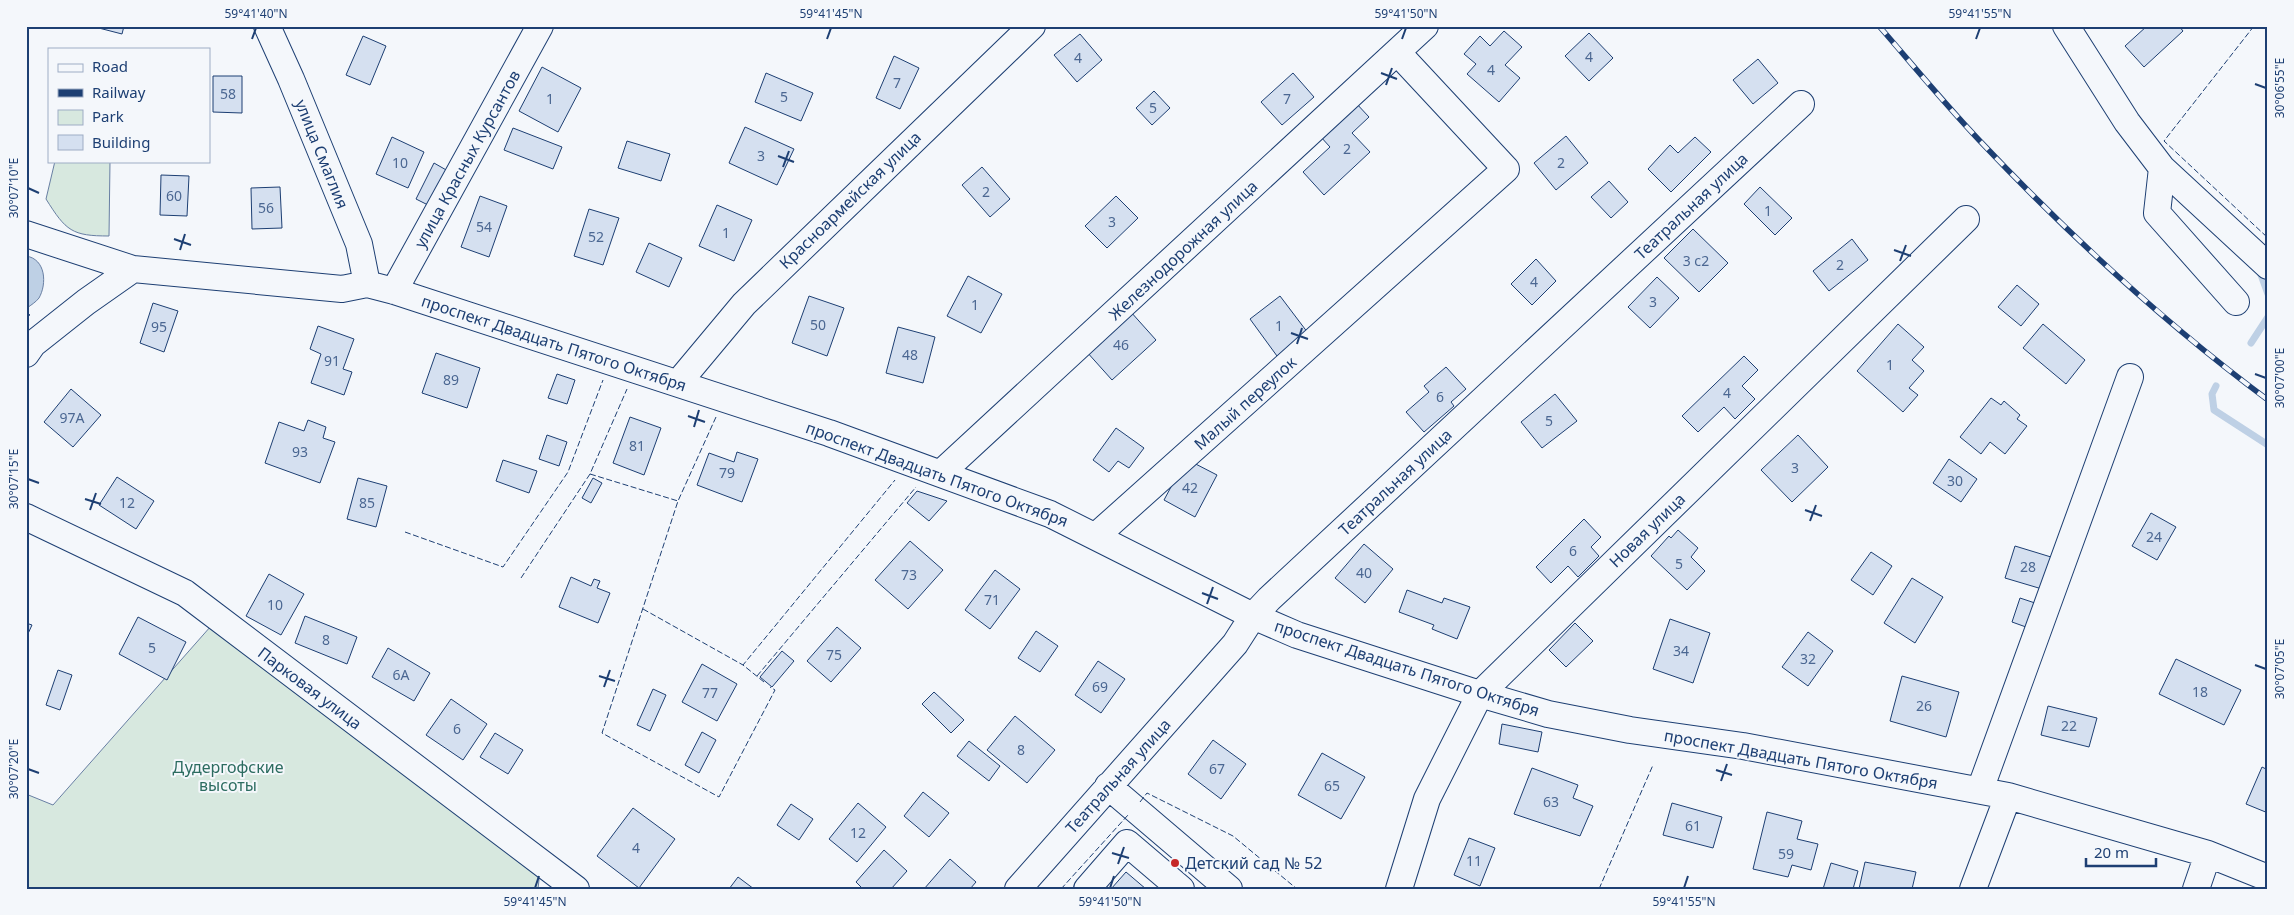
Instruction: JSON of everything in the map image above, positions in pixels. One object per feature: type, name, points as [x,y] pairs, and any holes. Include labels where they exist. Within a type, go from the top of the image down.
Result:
[{"type":"street","name":"улица Смаглия","points":[[267,26],[291,79],[359,244],[367,284]]},
{"type":"street","name":"улица Красных Курсантов","points":[[394,291],[540,26]]},
{"type":"street","name":"Красноармейская улица","points":[[678,383],[744,304],[1032,26]]},
{"type":"street","name":"Железнодорожная улица","points":[[940,474],[1425,26]]},
{"type":"street","points":[[2066,26],[2127,122],[2162,168],[2268,266]]},
{"type":"street","name":"Малый переулок","points":[[1096,536],[1506,169],[1397,52]]},
{"type":"street","name":"Театральная улица","points":[[1018,889],[1235,644],[1253,616],[1801,104]]},
{"type":"street","points":[[2162,168],[2157,213],[2236,302]]},
{"type":"street","name":"Новая улица","points":[[1400,889],[1427,799],[1480,694],[1966,219]]},
{"type":"street","name":"проспект Двадцать Пятого Октября","points":[[26,234],[133,269],[342,289],[367,284],[394,291],[829,433],[1050,514],[1253,616],[1297,636],[1480,694],[1548,714],[1630,730],[1742,746],[2008,796],[2208,854],[2268,878]]},
{"type":"street","points":[[26,354],[33,344],[133,269]]},
{"type":"street","points":[[1980,790],[2130,377]]},
{"type":"street","name":"Парковая улица","points":[[26,517],[186,594],[576,889]]},
{"type":"street","points":[[1108,786],[1229,889]]},
{"type":"street","points":[[1973,889],[2008,796]]},
{"type":"street","points":[[1087,889],[1127,843],[1181,889]]},
{"type":"street","points":[[2196,889],[2208,854]]},
{"type":"green space","points":[[55,162],[110,162],[109,236],[86,235],[71,230],[59,218],[46,199]]},
{"type":"green space","name":"Дудергофские высоты","points":[[211,626],[540,870],[538,889],[26,889],[26,794],[53,805]]},
{"type":"water","points":[[26,256],[38,262],[44,279],[39,298],[27,308]]},
{"type":"building","points":[[91,26],[124,26],[122,34]]},
{"type":"building","points":[[2147,26],[2179,26],[2183,31],[2144,67],[2125,46]]},
{"type":"building","points":[[1504,31],[1522,47],[1505,65],[1520,78],[1499,102],[1467,74],[1476,64],[1464,54],[1480,36],[1490,46]]},
{"type":"building","points":[[1589,33],[1613,58],[1589,81],[1565,56]]},
{"type":"building","points":[[1080,34],[1102,60],[1077,82],[1054,55]]},
{"type":"building","points":[[363,36],[386,46],[370,85],[346,75]]},
{"type":"building","points":[[894,56],[919,68],[900,109],[876,98]]},
{"type":"building","points":[[1758,59],[1778,83],[1753,104],[1733,80]]},
{"type":"building","points":[[542,67],[581,88],[558,132],[519,111]]},
{"type":"building","points":[[766,73],[813,93],[801,121],[755,102]]},
{"type":"building","points":[[1293,73],[1314,97],[1282,125],[1261,102]]},
{"type":"building","points":[[213,76],[242,76],[242,113],[213,112]]},
{"type":"building","points":[[1154,91],[1170,108],[1152,125],[1136,108]]},
{"type":"building","points":[[1355,102],[1369,117],[1352,133],[1370,152],[1324,195],[1303,172],[1330,147],[1320,136]]},
{"type":"building","points":[[745,127],[794,149],[777,185],[729,163]]},
{"type":"building","points":[[513,128],[562,147],[553,169],[504,150]]},
{"type":"building","points":[[1566,136],[1588,163],[1556,190],[1534,163]]},
{"type":"building","points":[[392,137],[424,152],[408,188],[376,174]]},
{"type":"building","points":[[1695,137],[1711,152],[1671,192],[1648,169],[1670,145],[1678,153]]},
{"type":"building","points":[[627,141],[670,154],[661,181],[618,168]]},
{"type":"building","points":[[434,163],[448,171],[430,206],[416,199]]},
{"type":"building","points":[[982,167],[1010,199],[990,217],[962,185]]},
{"type":"building","points":[[161,175],[189,176],[187,216],[160,215]]},
{"type":"building","points":[[1609,181],[1628,202],[1611,218],[1591,197]]},
{"type":"building","points":[[280,187],[282,228],[252,229],[251,188]]},
{"type":"building","points":[[1760,187],[1792,218],[1775,235],[1744,204]]},
{"type":"building","points":[[480,196],[507,206],[489,257],[461,247]]},
{"type":"building","points":[[1116,196],[1138,218],[1107,248],[1085,226]]},
{"type":"building","points":[[717,205],[752,220],[734,261],[699,246]]},
{"type":"building","points":[[589,209],[619,218],[603,265],[574,256]]},
{"type":"building","points":[[1693,229],[1728,263],[1699,292],[1664,258]]},
{"type":"building","points":[[1852,239],[1868,260],[1829,291],[1813,271]]},
{"type":"building","points":[[649,243],[682,258],[669,287],[636,272]]},
{"type":"building","points":[[1536,259],[1556,281],[1532,305],[1511,284]]},
{"type":"building","points":[[968,276],[1002,294],[981,333],[947,316]]},
{"type":"building","points":[[1657,277],[1679,298],[1650,328],[1628,307]]},
{"type":"building","points":[[2017,285],[2039,304],[2021,326],[1998,307]]},
{"type":"building","points":[[809,296],[844,308],[827,356],[792,343]]},
{"type":"building","points":[[1280,296],[1308,333],[1277,356],[1250,319]]},
{"type":"building","points":[[153,303],[178,311],[164,352],[140,343]]},
{"type":"building","points":[[1130,311],[1156,340],[1112,380],[1086,351]]},
{"type":"building","points":[[1898,324],[1924,347],[1912,360],[1924,371],[1909,388],[1918,395],[1903,412],[1857,371]]},
{"type":"building","points":[[2043,324],[2085,360],[2066,384],[2023,348]]},
{"type":"building","points":[[318,326],[354,339],[343,369],[352,372],[344,395],[311,383],[321,354],[310,349]]},
{"type":"building","points":[[898,327],[935,337],[923,383],[886,373]]},
{"type":"building","points":[[436,353],[480,368],[467,408],[422,393]]},
{"type":"building","points":[[1744,356],[1758,370],[1742,386],[1755,399],[1735,419],[1724,407],[1698,432],[1682,416]]},
{"type":"building","points":[[1446,367],[1466,389],[1451,402],[1454,406],[1424,432],[1406,412],[1429,392],[1424,386]]},
{"type":"building","points":[[557,374],[575,380],[567,404],[548,398]]},
{"type":"building","points":[[71,389],[101,415],[73,447],[44,422]]},
{"type":"building","points":[[1555,394],[1577,421],[1542,448],[1521,422]]},
{"type":"building","points":[[1991,398],[2001,405],[2004,401],[2020,415],[2017,419],[2027,426],[2005,454],[1990,442],[1981,454],[1960,437]]},
{"type":"building","points":[[630,417],[661,428],[644,475],[613,463]]},
{"type":"building","points":[[308,420],[326,427],[323,438],[335,442],[320,483],[265,463],[279,422],[304,431]]},
{"type":"building","points":[[1116,428],[1144,448],[1129,468],[1118,461],[1109,472],[1093,460]]},
{"type":"building","points":[[547,435],[567,442],[559,466],[539,459]]},
{"type":"building","points":[[1798,435],[1828,467],[1792,502],[1761,470]]},
{"type":"building","points":[[737,452],[758,459],[742,502],[697,485],[709,453],[734,462]]},
{"type":"building","points":[[1186,459],[1217,475],[1195,517],[1164,500]]},
{"type":"building","points":[[1949,459],[1977,479],[1961,502],[1933,483]]},
{"type":"building","points":[[503,460],[537,471],[529,493],[496,481]]},
{"type":"building","points":[[117,477],[154,501],[136,529],[99,505]]},
{"type":"building","points":[[358,478],[387,486],[376,527],[347,519]]},
{"type":"building","points":[[593,478],[602,483],[591,503],[582,498]]},
{"type":"building","points":[[917,491],[947,501],[929,521],[907,503]]},
{"type":"building","points":[[2151,513],[2176,527],[2157,560],[2132,546]]},
{"type":"building","points":[[1584,519],[1601,537],[1591,547],[1599,556],[1578,577],[1568,566],[1551,583],[1536,567]]},
{"type":"building","points":[[1678,530],[1698,548],[1691,557],[1705,571],[1687,590],[1651,556],[1669,536],[1671,538]]},
{"type":"building","points":[[910,541],[943,570],[908,609],[875,580]]},
{"type":"building","points":[[1364,544],[1393,569],[1365,603],[1335,578]]},
{"type":"building","points":[[2015,546],[2051,557],[2042,589],[2005,578]]},
{"type":"building","points":[[1871,552],[1892,566],[1873,595],[1851,580]]},
{"type":"building","points":[[995,570],[1020,589],[990,629],[965,610]]},
{"type":"building","points":[[269,574],[304,594],[281,635],[246,616]]},
{"type":"building","points":[[571,577],[591,586],[594,579],[600,581],[597,588],[610,593],[598,623],[559,607]]},
{"type":"building","points":[[1912,578],[1943,597],[1915,643],[1884,623]]},
{"type":"building","points":[[1407,590],[1442,603],[1444,598],[1470,607],[1457,639],[1432,629],[1434,625],[1399,612]]},
{"type":"building","points":[[2020,598],[2035,603],[2026,627],[2012,622]]},
{"type":"building","points":[[305,616],[357,637],[347,664],[295,643]]},
{"type":"building","points":[[138,617],[186,642],[167,680],[119,654]]},
{"type":"building","points":[[1670,619],[1710,633],[1693,683],[1653,669]]},
{"type":"building","points":[[26,623],[32,625],[26,638]]},
{"type":"building","points":[[1575,623],[1593,641],[1566,667],[1549,650]]},
{"type":"building","points":[[837,627],[861,648],[831,682],[807,661]]},
{"type":"building","points":[[1036,631],[1058,646],[1040,672],[1018,658]]},
{"type":"building","points":[[1808,632],[1833,651],[1808,686],[1782,667]]},
{"type":"building","points":[[388,648],[430,673],[414,701],[372,677]]},
{"type":"building","points":[[782,651],[794,661],[772,687],[760,677]]},
{"type":"building","points":[[2176,659],[2241,690],[2224,725],[2159,694]]},
{"type":"building","points":[[1098,661],[1125,679],[1101,713],[1075,695]]},
{"type":"building","points":[[702,664],[737,684],[717,721],[682,702]]},
{"type":"building","points":[[58,670],[72,675],[60,710],[46,705]]},
{"type":"building","points":[[1902,676],[1959,692],[1946,737],[1890,721]]},
{"type":"building","points":[[653,689],[666,695],[650,731],[637,725]]},
{"type":"building","points":[[934,692],[964,720],[951,733],[922,704]]},
{"type":"building","points":[[451,699],[487,724],[463,760],[426,735]]},
{"type":"building","points":[[2048,706],[2097,718],[2089,747],[2041,735]]},
{"type":"building","points":[[1015,716],[1055,750],[1027,783],[987,750]]},
{"type":"building","points":[[1502,724],[1542,732],[1538,752],[1499,744]]},
{"type":"building","points":[[702,732],[716,740],[699,773],[685,765]]},
{"type":"building","points":[[495,733],[523,750],[508,774],[480,757]]},
{"type":"building","points":[[1213,740],[1246,764],[1221,799],[1188,774]]},
{"type":"building","points":[[969,741],[1000,766],[989,781],[957,756]]},
{"type":"building","points":[[1322,753],[1365,777],[1341,819],[1298,795]]},
{"type":"building","points":[[2262,767],[2268,770],[2268,813],[2246,804]]},
{"type":"building","points":[[1532,768],[1578,785],[1573,798],[1593,806],[1580,836],[1514,814]]},
{"type":"building","points":[[923,792],[949,813],[929,837],[904,816]]},
{"type":"building","points":[[858,803],[886,827],[857,862],[829,839]]},
{"type":"building","points":[[1672,803],[1722,817],[1713,848],[1663,835]]},
{"type":"building","points":[[791,804],[813,819],[799,840],[777,825]]},
{"type":"building","points":[[633,808],[675,839],[639,888],[597,856]]},
{"type":"building","points":[[1767,812],[1802,821],[1797,839],[1818,844],[1811,870],[1792,865],[1788,877],[1753,869]]},
{"type":"building","points":[[1469,838],[1495,848],[1480,886],[1454,875]]},
{"type":"building","points":[[884,850],[907,871],[891,889],[863,889],[856,882]]},
{"type":"building","points":[[950,859],[976,882],[970,889],[924,889]]},
{"type":"building","points":[[1865,862],[1916,872],[1912,889],[1859,889]]},
{"type":"building","points":[[1831,863],[1858,871],[1853,889],[1823,889]]},
{"type":"building","points":[[1126,872],[1146,889],[1111,889]]},
{"type":"building","points":[[738,877],[754,889],[729,889]]},
{"type":"waterway","points":[[2260,272],[2268,294]]},
{"type":"waterway","points":[[2251,343],[2268,317]]},
{"type":"waterway","points":[[2216,386],[2212,394],[2214,410],[2268,445]]},
{"type":"railway","points":[[1879,26],[1979,140],[2082,243],[2192,341],[2268,400]]},
{"type":"fence","points":[[2254,26],[2164,141],[2268,238]]},
{"type":"fence","points":[[26,312],[30,315],[26,319]]},
{"type":"fence","points":[[405,532],[503,567],[568,472],[603,380]]},
{"type":"fence","points":[[521,578],[590,474],[627,389]]},
{"type":"fence","points":[[716,417],[678,501],[602,733],[719,797],[775,690],[770,687]]},
{"type":"fence","points":[[590,474],[678,501]]},
{"type":"fence","points":[[764,682],[743,665],[895,480]]},
{"type":"fence","points":[[757,676],[916,487]]},
{"type":"fence","points":[[643,609],[743,665]]},
{"type":"fence","points":[[1599,889],[1653,765]]},
{"type":"fence","points":[[1140,802],[1147,793],[1233,836],[1297,889]]},
{"type":"fence","points":[[1061,889],[1128,815]]},
{"type":"place","name":"Детский сад № 52","points":[[1175,863]]}]
